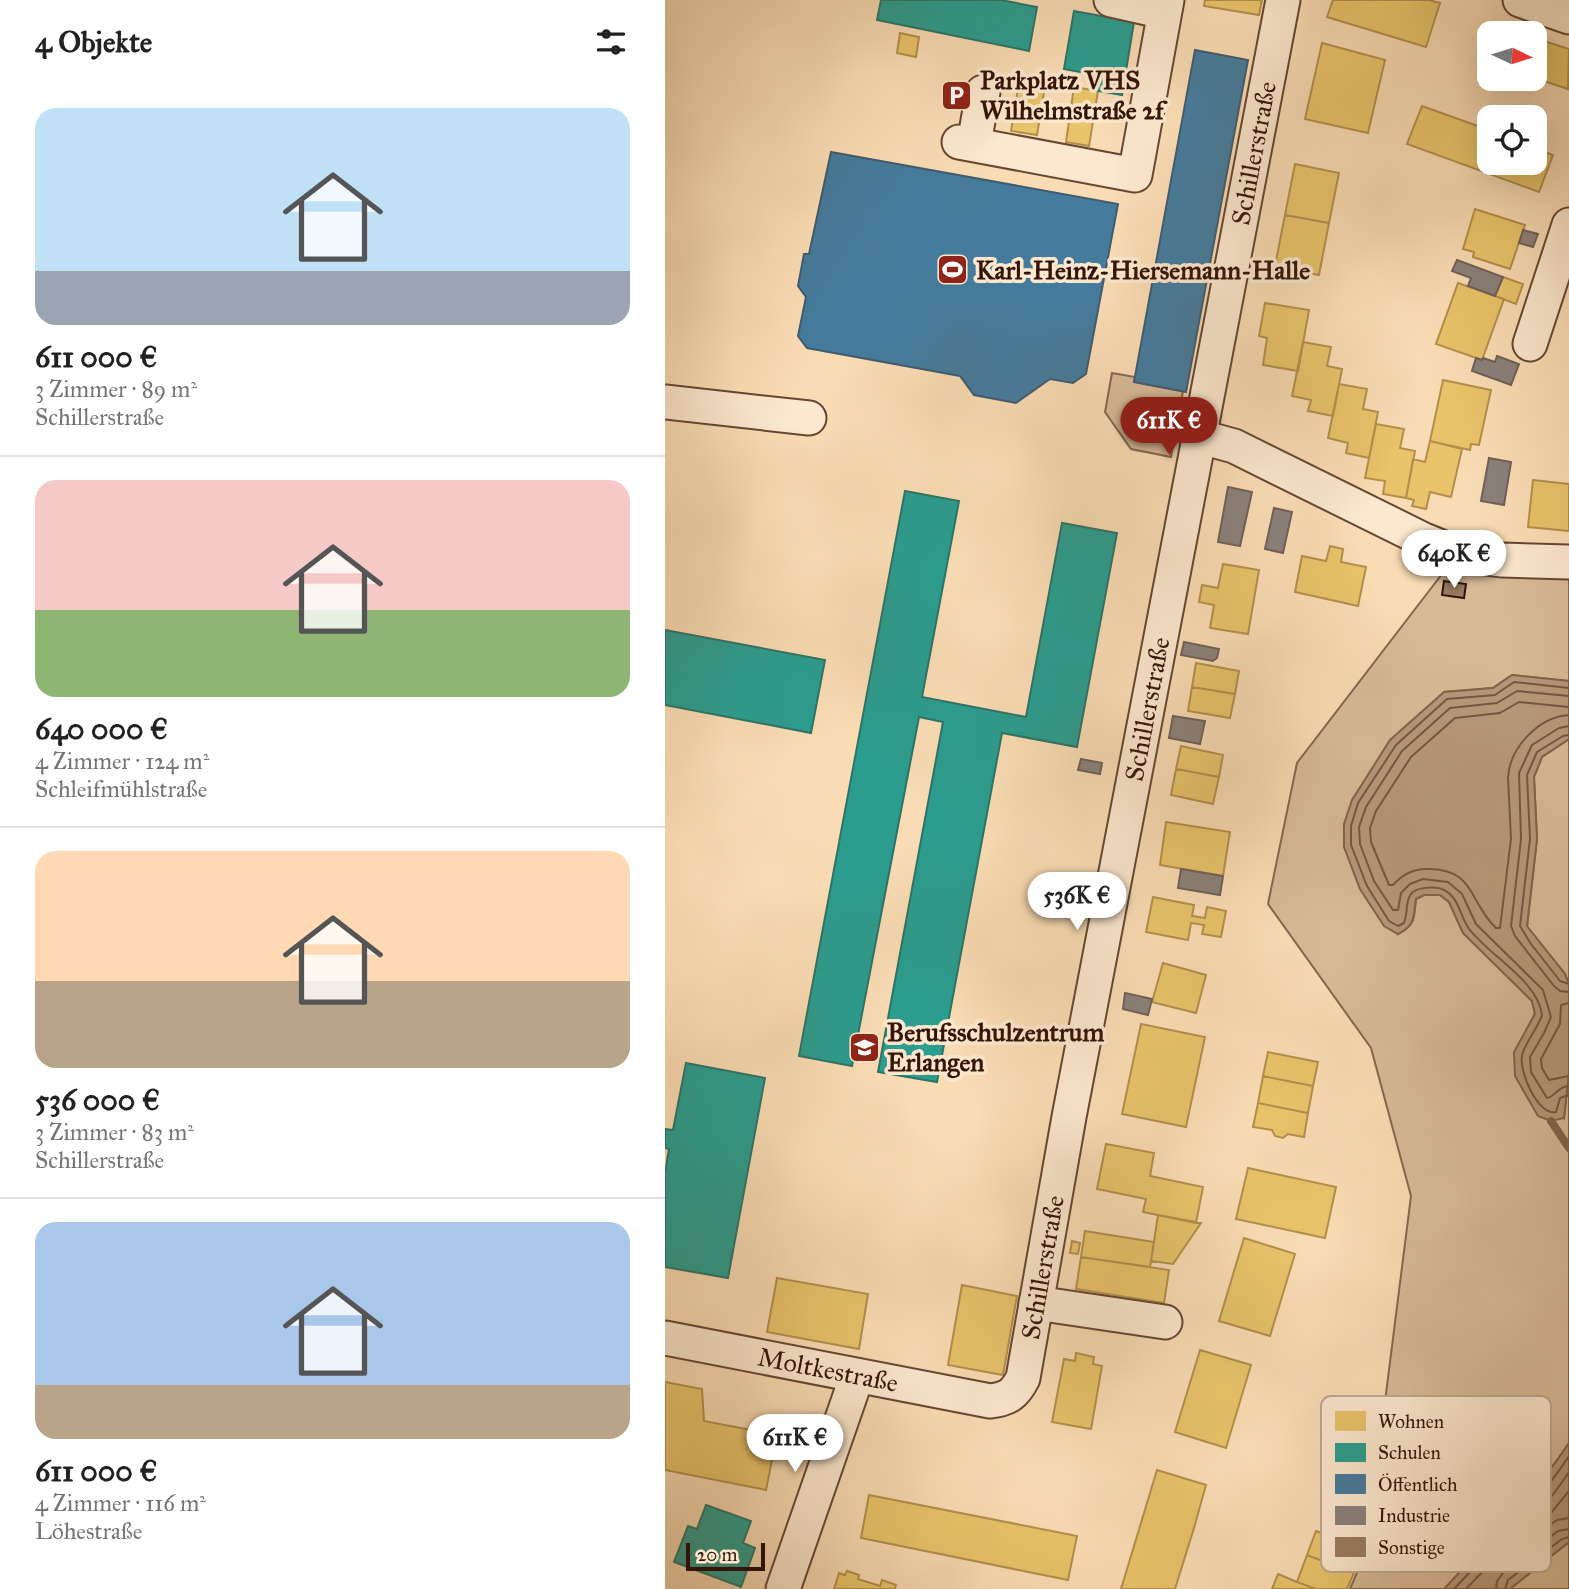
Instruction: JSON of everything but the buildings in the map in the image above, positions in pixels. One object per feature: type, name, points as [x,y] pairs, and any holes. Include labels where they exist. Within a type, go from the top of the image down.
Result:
[{"type":"street","points":[[983,92],[967,143],[1135,175],[1166,6],[1111,0]]},
{"type":"street","name":"Schillerstraße","points":[[990,1401],[1008,1399],[1018,1389],[1023,1378],[1069,1117],[1283,0]]},
{"type":"street","points":[[1520,0],[1569,17]]},
{"type":"street","points":[[1530,344],[1569,225]]},
{"type":"street","points":[[665,402],[809,418]]},
{"type":"street","points":[[1201,437],[1234,446],[1424,540],[1461,555],[1502,560],[1569,562]]},
{"type":"street","points":[[1036,1303],[1165,1322]]},
{"type":"street","name":"Moltkestraße","points":[[665,1338],[990,1401]]},
{"type":"street","points":[[783,1589],[857,1376]]},
{"type":"shaded area","points":[[1112,373],[1135,377],[1134,382],[1183,391],[1171,457],[1131,449],[1105,412]]},
{"type":"shaded area","points":[[1452,561],[1569,566],[1569,681],[1512,675],[1493,688],[1444,692],[1398,934],[1411,924],[1416,899],[1424,895],[1440,895],[1449,902],[1463,933],[1532,1001],[1535,1014],[1515,1052],[1564,1118],[1569,1073],[1569,1443],[1551,1468],[1551,1396],[1386,1396],[1411,1196],[1371,1048],[1268,904],[1297,763]]},
{"type":"shaded area","points":[[1569,739],[1569,985],[1565,974],[1527,927],[1537,839],[1534,777],[1542,757]]},
{"type":"shaded area","points":[[1569,1542],[1569,1589],[1510,1589],[1530,1572],[1551,1572],[1551,1556]]},
{"type":"shaded area","points":[[1357,1572],[1460,1572],[1444,1589],[1350,1589]]},
{"type":"water","points":[[1512,675],[1569,681],[1569,739],[1542,757],[1534,777],[1537,839],[1527,926],[1565,974],[1569,985],[1569,1073],[1564,1118],[1551,1121],[1538,1116],[1515,1076],[1514,1052],[1535,1014],[1532,1001],[1463,933],[1449,902],[1440,895],[1424,895],[1416,899],[1411,924],[1404,931],[1398,934],[1384,926],[1360,889],[1344,847],[1344,824],[1352,800],[1390,740],[1444,692],[1493,688]]},
{"type":"water","points":[[1569,1443],[1569,1542],[1551,1556],[1551,1468]]},
{"type":"water","points":[[1460,1572],[1531,1572],[1510,1589],[1444,1589]]},
{"type":"waterway","points":[[1551,1121],[1569,1148]]},
{"type":"place","name":"Parkplatz VHS Wilhelmstraße 2f","points":[[957,95]]},
{"type":"place","name":"Karl-Heinz-Hiersemann-Halle","points":[[953,270]]},
{"type":"place","name":"Berufsschulzentrum Erlangen","points":[[864,1047]]}]
